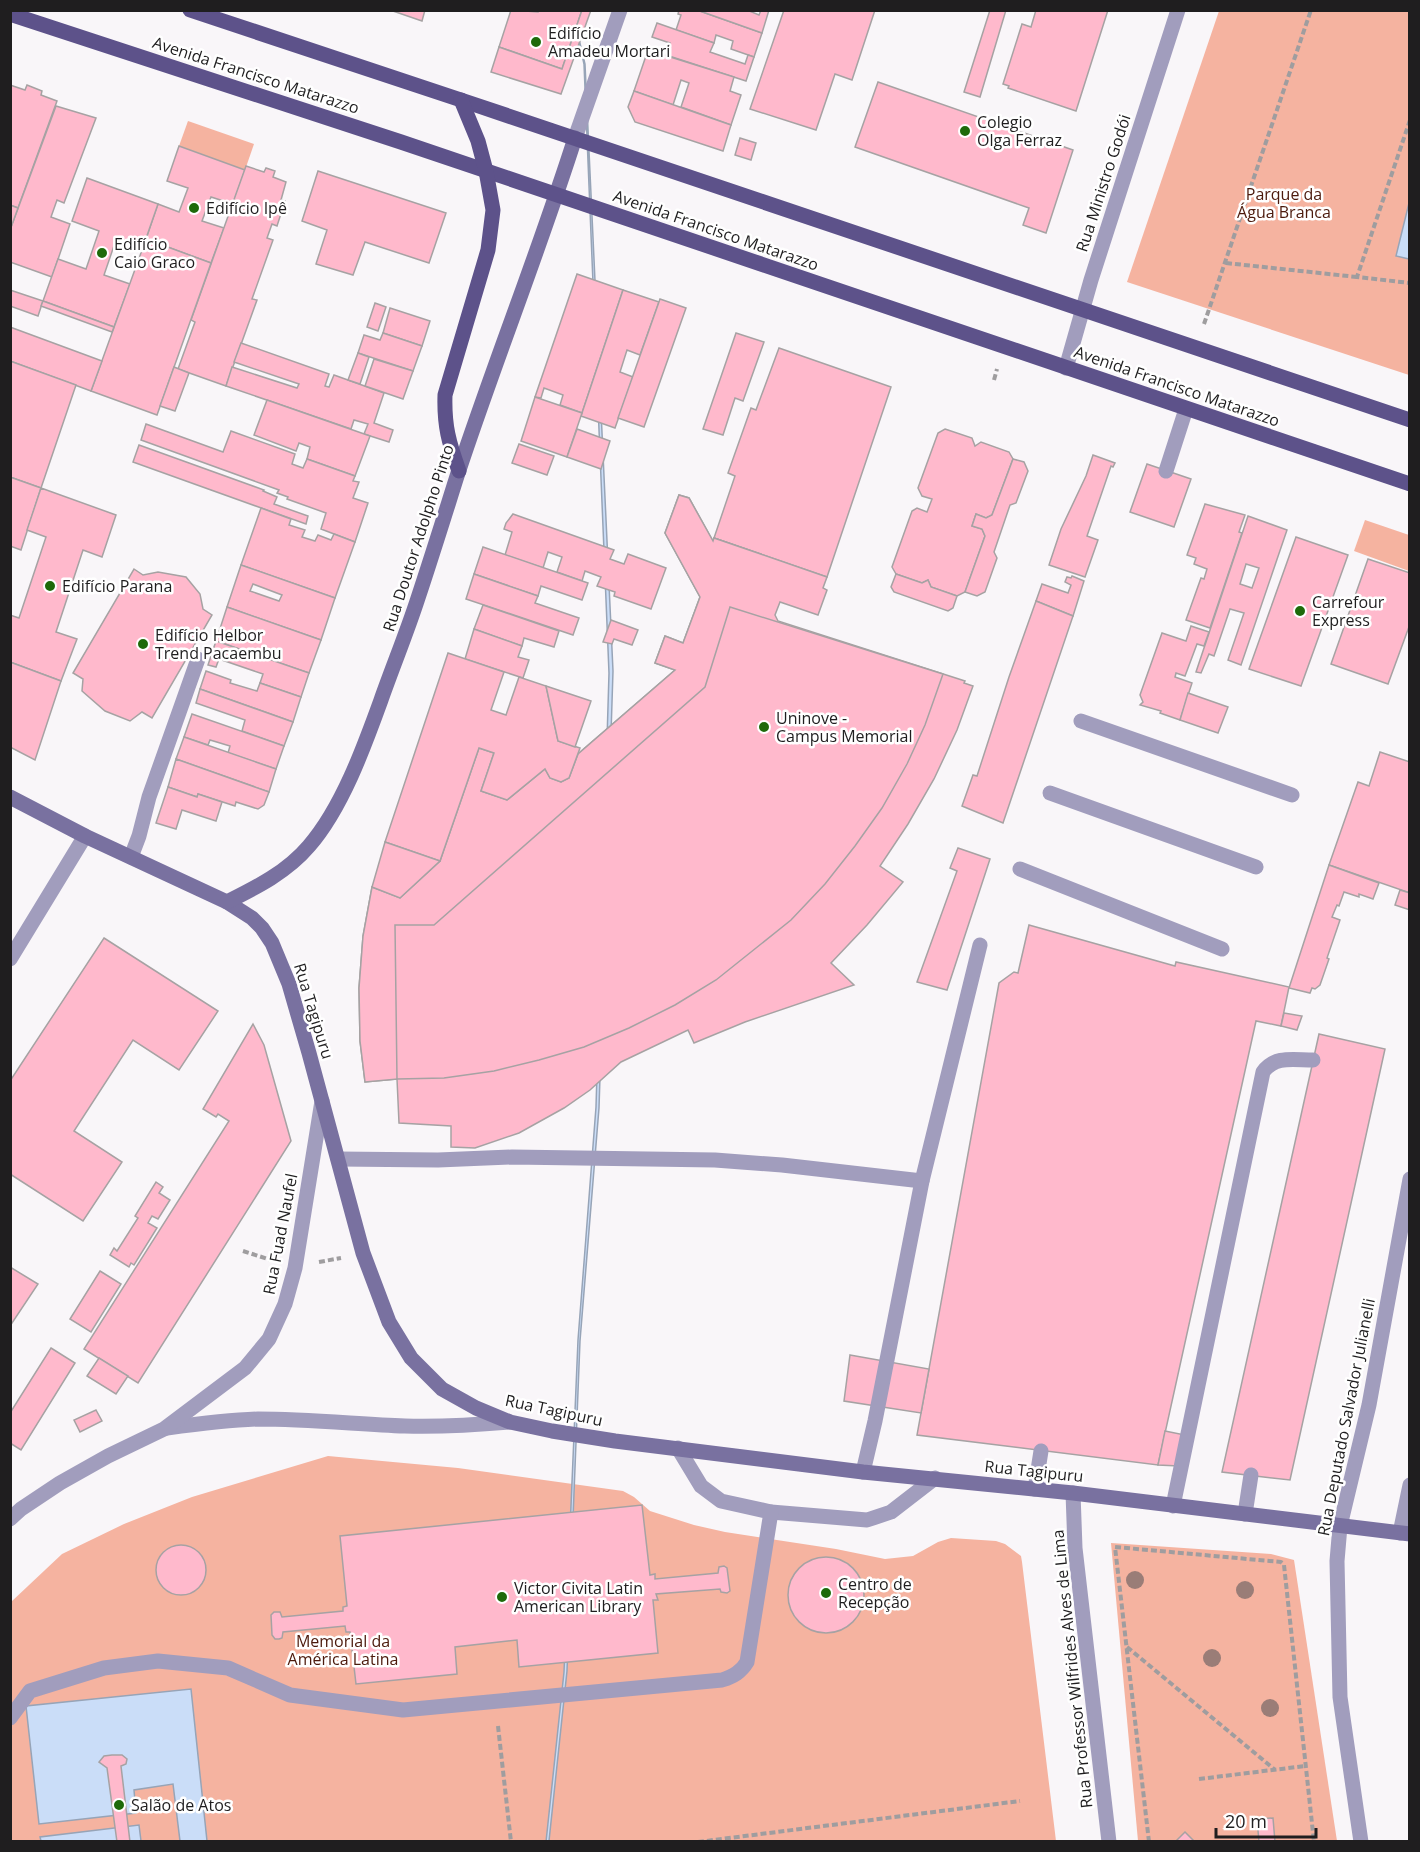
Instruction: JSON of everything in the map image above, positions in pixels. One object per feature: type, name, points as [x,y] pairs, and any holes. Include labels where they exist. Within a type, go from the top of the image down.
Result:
[{"type":"main road","points":[[190,10],[1410,420]]},
{"type":"main road","name":"Avenida Francisco Matarazzo","points":[[10,14],[486,171],[1410,484]]},
{"type":"main road","points":[[459,471],[445,419],[445,395],[490,242],[493,210],[478,141],[461,100]]},
{"type":"street","points":[[575,138],[620,10]]},
{"type":"street","name":"Rua Ministro Godói","points":[[1066,368],[1091,280],[1178,10]]},
{"type":"street","name":"Rua Doutor Adolpho Pinto","points":[[227,902],[256,888],[284,870],[309,846],[329,818],[350,777],[372,725],[421,591],[459,471],[575,138]]},
{"type":"street","points":[[1166,471],[1186,409]]},
{"type":"street","points":[[131,857],[149,797],[198,659]]},
{"type":"street","points":[[1081,721],[1292,795]]},
{"type":"street","points":[[1050,793],[1256,867]]},
{"type":"street","name":"Rua Tagipuru","points":[[10,797],[85,836],[227,902],[252,918],[262,928],[272,943],[289,984],[363,1253],[389,1322],[411,1358],[442,1389],[476,1408],[510,1422],[552,1431],[678,1448],[863,1472],[1073,1493],[1405,1533]]},
{"type":"street","points":[[10,959],[85,836]]},
{"type":"street","points":[[1020,869],[1222,949]]},
{"type":"street","points":[[863,1472],[922,1181],[981,945]]},
{"type":"street","points":[[1173,1506],[1263,1071],[1277,1059],[1313,1060]]},
{"type":"street","name":"Rua Fuad Naufel","points":[[10,1519],[60,1483],[108,1456],[164,1429],[244,1368],[269,1339],[285,1304],[295,1268],[322,1101]]},
{"type":"street","points":[[338,1160],[438,1160],[512,1156],[715,1160],[922,1181]]},
{"type":"street","name":"Rua Deputado Salvador Julianelli","points":[[1360,1842],[1340,1697],[1337,1561],[1340,1526],[1369,1405],[1410,1179]]},
{"type":"street","name":"Rua Fuad Naufel","points":[[164,1429],[205,1422],[257,1419],[318,1420],[404,1426],[510,1422]]},
{"type":"street","points":[[678,1448],[701,1486],[721,1501],[771,1512],[867,1520],[896,1509],[935,1478]]},
{"type":"street","points":[[1035,1489],[1041,1451]]},
{"type":"street","points":[[1245,1514],[1251,1475]]},
{"type":"street","points":[[1405,1533],[1410,1485]]},
{"type":"street","name":"Rua Professor Wilfrides Alves de Lima","points":[[1073,1493],[1075,1548],[1109,1842]]},
{"type":"street","points":[[10,1718],[30,1691],[104,1668],[158,1661],[228,1668],[290,1695],[403,1710],[722,1680],[742,1670],[747,1662],[771,1512]]},
{"type":"path","points":[[1204,324],[1311,10]]},
{"type":"path","points":[[1357,277],[1410,120]]},
{"type":"path","points":[[1226,263],[1410,283]]},
{"type":"path","points":[[1149,1842],[1115,1546],[1281,1562],[1284,1571],[1314,1842]]},
{"type":"path","points":[[1126,1647],[1274,1769]]},
{"type":"path","points":[[495,1701],[511,1842]]},
{"type":"path","points":[[1199,1779],[1305,1766]]},
{"type":"path","points":[[698,1842],[1020,1801]]},
{"type":"green space","name":"Parque da Água Branca","points":[[1219,11],[1409,11],[1409,375],[1127,282]]},
{"type":"green space","points":[[188,121],[254,144],[245,170],[179,146]]},
{"type":"green space","points":[[1365,520],[1409,535],[1409,571],[1354,551]]},
{"type":"green space","name":"Memorial da América Latina","points":[[328,1456],[458,1468],[623,1491],[650,1511],[694,1525],[885,1559],[913,1556],[938,1542],[951,1538],[996,1541],[1005,1544],[1021,1556],[1056,1841],[11,1842],[11,1602],[62,1554],[124,1524],[192,1497]]},
{"type":"green space","points":[[1111,1543],[1271,1554],[1294,1560],[1337,1841],[1138,1841]]},
{"type":"water","points":[[572,10],[585,64],[613,671],[599,1108],[580,1341],[567,1671],[549,1841],[546,1842],[564,1672],[578,1340],[596,1107],[609,673],[584,64]]},
{"type":"water","points":[[1409,203],[1409,259],[1396,256]]},
{"type":"water","points":[[191,1689],[207,1841],[180,1841],[173,1784],[134,1790],[136,1813],[39,1824],[26,1706]]},
{"type":"water","points":[[139,1825],[141,1841],[41,1841],[40,1837]]},
{"type":"building","points":[[390,10],[425,10],[422,21]]},
{"type":"building","name":"Edifício Amadeu Mortari","points":[[511,10],[538,12],[538,10],[582,10],[562,69],[499,47]]},
{"type":"building","points":[[582,10],[591,10],[561,94],[491,72],[499,47],[562,69]]},
{"type":"building","points":[[679,10],[697,10],[762,33],[754,57],[731,49],[733,41],[716,35],[714,43],[676,30],[681,15],[678,14]]},
{"type":"building","points":[[697,10],[747,10],[759,15],[761,10],[769,10],[762,33]]},
{"type":"building","points":[[784,10],[875,10],[852,80],[835,74],[816,130],[750,109]]},
{"type":"building","points":[[990,10],[1006,10],[980,97],[964,92]]},
{"type":"building","points":[[1036,10],[1108,10],[1076,111],[1008,88],[1009,86],[1003,84],[1022,24],[1031,27]]},
{"type":"building","points":[[657,23],[714,43],[710,52],[745,64],[748,55],[754,57],[746,81],[666,55],[670,43],[652,37]]},
{"type":"building","points":[[648,50],[734,77],[730,91],[741,95],[731,125],[681,107],[689,83],[681,80],[673,105],[634,91]]},
{"type":"building","points":[[878,82],[1073,150],[1046,233],[1023,225],[1029,208],[855,147]]},
{"type":"building","points":[[10,85],[25,90],[27,85],[42,91],[41,95],[57,101],[18,208],[10,205]]},
{"type":"building","points":[[634,91],[731,125],[723,151],[635,122],[628,107]]},
{"type":"building","points":[[56,106],[96,118],[64,203],[57,200],[51,217],[70,224],[52,277],[10,262],[10,230]]},
{"type":"building","points":[[740,138],[756,143],[751,160],[735,155]]},
{"type":"building","name":"Edifício Ipê","points":[[179,146],[245,170],[233,204],[211,197],[202,221],[224,228],[211,263],[146,239],[158,204],[179,212],[188,188],[167,181]]},
{"type":"building","points":[[246,166],[264,172],[266,168],[275,171],[273,177],[286,182],[281,200],[285,201],[277,226],[272,224],[267,238],[273,240],[252,299],[257,300],[226,386],[178,369],[195,322],[191,320]]},
{"type":"building","points":[[318,171],[446,213],[429,263],[365,242],[353,275],[316,264],[327,230],[302,221]]},
{"type":"building","name":"Edifício Caio Graco","points":[[87,178],[158,204],[143,247],[117,237],[104,275],[130,284],[114,327],[43,301],[58,259],[86,269],[99,231],[72,221]]},
{"type":"building","points":[[10,205],[18,208],[10,230]]},
{"type":"building","points":[[146,239],[211,263],[157,415],[91,391]]},
{"type":"building","points":[[577,274],[623,290],[582,413],[560,405],[563,395],[544,388],[541,398],[535,397]]},
{"type":"building","points":[[10,290],[43,301],[38,316],[10,306]]},
{"type":"building","points":[[623,290],[659,302],[640,355],[627,350],[620,372],[633,377],[615,428],[581,416]]},
{"type":"building","points":[[660,299],[686,308],[644,427],[618,418]]},
{"type":"building","points":[[43,301],[114,327],[112,332],[41,306]]},
{"type":"building","points":[[375,303],[386,307],[378,331],[367,327]]},
{"type":"building","points":[[390,308],[430,321],[422,346],[383,333]]},
{"type":"building","points":[[10,327],[102,361],[91,391],[10,361]]},
{"type":"building","points":[[383,333],[422,346],[413,371],[358,353],[364,335],[380,340]]},
{"type":"building","points":[[736,333],[764,342],[743,401],[735,398],[723,435],[703,429]]},
{"type":"building","points":[[241,343],[329,374],[325,386],[329,387],[334,375],[384,393],[374,423],[393,430],[389,442],[364,434],[368,424],[354,420],[351,429],[226,386],[232,367],[297,388],[299,384],[234,362]]},
{"type":"building","points":[[779,348],[891,387],[827,577],[714,538],[735,476],[728,473],[751,408],[756,410]]},
{"type":"building","points":[[358,353],[369,357],[360,384],[348,380]]},
{"type":"building","points":[[374,359],[413,371],[403,399],[365,386]]},
{"type":"building","points":[[10,361],[76,385],[41,488],[10,477]]},
{"type":"building","points":[[174,367],[189,373],[175,411],[160,406]]},
{"type":"building","points":[[535,397],[582,413],[567,457],[521,441]]},
{"type":"building","points":[[267,400],[370,436],[355,476],[307,459],[310,447],[299,443],[296,451],[254,435]]},
{"type":"building","points":[[146,424],[223,452],[231,431],[295,454],[292,464],[303,468],[307,459],[355,476],[353,481],[359,482],[353,498],[368,503],[355,542],[321,529],[326,513],[287,499],[288,497],[277,493],[279,490],[141,440]]},
{"type":"building","points":[[577,429],[610,441],[601,469],[567,457]]},
{"type":"building","points":[[945,429],[972,438],[975,446],[981,442],[1009,452],[1013,459],[992,515],[986,518],[976,514],[972,526],[982,529],[985,536],[965,592],[957,596],[931,587],[928,580],[922,583],[896,574],[892,567],[912,511],[917,508],[927,512],[932,499],[922,496],[918,488],[938,433]]},
{"type":"building","points":[[519,444],[554,456],[547,475],[512,463]]},
{"type":"building","points":[[139,445],[264,490],[277,497],[274,504],[308,516],[306,524],[133,462]]},
{"type":"building","points":[[1093,455],[1115,463],[1113,467],[1111,466],[1087,536],[1098,540],[1085,577],[1049,565],[1061,529],[1086,476]]},
{"type":"building","points":[[1013,459],[1024,462],[1028,471],[1016,503],[1010,505],[994,552],[997,558],[985,592],[977,596],[965,592],[985,536],[982,529],[972,526],[976,514],[986,518],[992,515]]},
{"type":"building","points":[[1147,464],[1191,479],[1174,527],[1130,512]]},
{"type":"building","points":[[10,477],[41,488],[21,550],[10,546]]},
{"type":"building","name":"Edifício Parana","points":[[41,488],[116,515],[102,557],[83,550],[56,632],[77,639],[61,681],[10,662],[10,615],[19,618],[46,537],[27,530]]},
{"type":"building","points":[[679,495],[689,498],[713,541],[714,538],[761,554],[749,591],[760,616],[730,607],[705,687],[434,925],[395,925],[397,1079],[365,1082],[360,1041],[359,988],[363,936],[372,887],[400,898],[440,861],[479,748],[494,753],[481,791],[507,800],[545,769],[550,778],[561,782],[569,778],[578,754],[675,670],[655,663],[665,636],[683,643],[700,597],[665,533]],"holes":[[[471,832],[480,842],[447,871],[456,846]]]},
{"type":"building","name":"Uninove - Campus Memorial","points":[[679,495],[689,498],[713,541],[714,538],[827,577],[823,588],[827,590],[818,615],[780,602],[775,615],[778,621],[965,681],[964,683],[973,686],[957,730],[934,779],[880,866],[903,882],[831,963],[854,985],[745,1022],[694,1043],[688,1030],[621,1062],[590,1090],[564,1108],[519,1133],[475,1148],[451,1147],[451,1126],[399,1123],[397,1079],[365,1082],[360,1041],[359,988],[363,936],[372,887],[400,898],[440,861],[479,748],[494,753],[481,791],[507,800],[545,769],[550,778],[561,782],[569,778],[578,754],[675,670],[655,663],[665,636],[683,643],[700,597],[665,533]]},
{"type":"building","points":[[1205,504],[1245,515],[1239,532],[1242,533],[1210,628],[1186,620],[1201,578],[1204,579],[1207,569],[1194,564],[1196,558],[1187,555]]},
{"type":"building","points":[[261,508],[291,519],[289,525],[305,530],[302,537],[315,541],[318,535],[331,540],[334,534],[355,542],[335,598],[241,565]]},
{"type":"building","points":[[513,514],[614,550],[610,559],[624,564],[628,554],[666,568],[651,609],[614,596],[615,592],[597,586],[601,577],[585,571],[582,581],[557,572],[562,557],[548,552],[543,568],[505,555],[512,532],[504,529]]},
{"type":"building","points":[[1248,516],[1287,530],[1241,665],[1228,660],[1244,613],[1230,609],[1214,656],[1209,654],[1201,673],[1196,672]],"holes":[[[1246,564],[1259,568],[1252,588],[1240,584]]]},
{"type":"building","points":[[1296,537],[1348,555],[1301,686],[1249,669]]},
{"type":"building","points":[[483,547],[588,583],[582,600],[541,586],[538,596],[474,574]]},
{"type":"building","points":[[1368,559],[1410,573],[1410,624],[1388,684],[1331,664]]},
{"type":"building","points":[[241,565],[335,598],[321,640],[227,607]],"holes":[[[253,584],[282,595],[279,601],[250,591]]]},
{"type":"building","name":"Edifício Helbor Trend Pacaembu","points":[[134,569],[143,575],[158,572],[186,577],[200,594],[203,609],[212,615],[152,718],[142,712],[130,721],[105,711],[82,691],[83,679],[73,673]]},
{"type":"building","points":[[474,574],[538,596],[535,603],[579,618],[573,635],[466,599]]},
{"type":"building","points":[[896,574],[922,583],[928,580],[931,587],[957,596],[953,608],[948,611],[894,592],[891,587]]},
{"type":"building","points":[[1072,576],[1084,581],[1073,616],[1036,601],[1042,584],[1068,593],[1071,585],[1065,582],[1067,577]]},
{"type":"building","points":[[1036,601],[1073,616],[1003,823],[962,806],[973,775],[977,776]]},
{"type":"building","points":[[483,605],[559,631],[554,647],[524,638],[522,646],[474,629]]},
{"type":"building","points":[[227,607],[321,640],[309,673],[216,641]]},
{"type":"building","points":[[730,607],[943,674],[925,725],[907,764],[882,808],[825,884],[791,920],[716,980],[675,1005],[584,1047],[539,1060],[494,1071],[444,1078],[397,1079],[395,925],[434,925],[705,687]]},
{"type":"building","points":[[611,620],[638,630],[632,645],[614,639],[612,644],[603,642]]},
{"type":"building","points":[[1191,626],[1209,632],[1204,646],[1197,644],[1185,676],[1176,673],[1175,677],[1192,683],[1180,720],[1140,705],[1143,702],[1140,695],[1162,633],[1186,641]]},
{"type":"building","points":[[474,629],[522,646],[518,657],[529,660],[523,678],[465,659]]},
{"type":"building","points":[[216,641],[309,673],[301,697],[260,683],[263,674],[219,659],[216,667],[208,665]]},
{"type":"building","points":[[448,653],[504,672],[491,710],[506,715],[519,677],[546,686],[558,741],[580,748],[569,778],[561,782],[550,778],[545,769],[507,800],[481,791],[494,753],[479,748],[440,861],[385,842]]},
{"type":"building","points":[[10,662],[61,681],[35,760],[10,747]]},
{"type":"building","points":[[206,671],[231,680],[230,683],[257,691],[260,683],[301,697],[293,722],[200,689]]},
{"type":"building","points":[[546,686],[591,701],[575,747],[558,741]]},
{"type":"building","points":[[200,689],[293,722],[284,746],[242,731],[245,720],[196,703]]},
{"type":"building","points":[[1188,693],[1228,707],[1218,733],[1180,720]]},
{"type":"building","points":[[192,714],[284,746],[276,769],[228,753],[230,746],[210,740],[208,745],[184,737]]},
{"type":"building","points":[[184,737],[276,769],[269,792],[176,759]]},
{"type":"building","points":[[1380,752],[1410,762],[1410,893],[1329,865],[1358,782],[1369,786]]},
{"type":"building","points":[[176,759],[269,792],[264,805],[258,809],[236,802],[235,806],[168,787]]},
{"type":"building","points":[[168,787],[197,797],[198,794],[222,802],[216,821],[182,810],[176,829],[156,823]]},
{"type":"building","points":[[385,842],[440,861],[400,898],[372,887]]},
{"type":"building","points":[[958,848],[990,859],[947,990],[917,982],[957,871],[950,868]]},
{"type":"building","points":[[1329,865],[1379,883],[1373,899],[1344,892],[1332,917],[1340,920],[1327,958],[1329,959],[1320,985],[1315,989],[1312,988],[1310,993],[1289,988]]},
{"type":"building","points":[[1400,890],[1410,893],[1410,910],[1395,905]]},
{"type":"building","points":[[1029,925],[1175,966],[1176,962],[1289,987],[1281,1026],[1256,1021],[1158,1465],[917,1435],[999,983],[1014,972],[1018,973]]},
{"type":"building","points":[[104,938],[218,1011],[179,1070],[133,1040],[74,1131],[122,1162],[83,1221],[10,1174],[10,1081]]},
{"type":"building","points":[[1284,1013],[1302,1016],[1297,1030],[1281,1026]]},
{"type":"building","points":[[253,1024],[264,1045],[291,1141],[138,1383],[84,1349],[229,1121],[218,1114],[216,1117],[203,1109]]},
{"type":"building","points":[[1319,1034],[1385,1049],[1290,1480],[1222,1472]]},
{"type":"building","points":[[156,1182],[163,1187],[159,1193],[170,1200],[158,1219],[152,1216],[148,1223],[157,1228],[134,1265],[131,1263],[129,1267],[110,1255],[114,1248],[117,1251],[138,1218],[135,1216]]},
{"type":"building","points":[[10,1267],[38,1284],[10,1326]]},
{"type":"building","points":[[100,1271],[121,1284],[91,1332],[70,1319]]},
{"type":"building","points":[[51,1348],[75,1363],[21,1450],[10,1443],[10,1413]]},
{"type":"building","points":[[850,1355],[929,1369],[921,1413],[844,1401]]},
{"type":"building","points":[[99,1358],[128,1376],[116,1394],[87,1376]]},
{"type":"building","points":[[96,1410],[102,1421],[80,1432],[74,1420]]},
{"type":"building","points":[[1165,1431],[1185,1435],[1179,1466],[1158,1465]]},
{"type":"building","name":"Victor Civita Latin American Library","points":[[642,1505],[650,1575],[655,1574],[655,1579],[718,1573],[719,1567],[724,1566],[727,1568],[730,1591],[721,1592],[720,1589],[656,1594],[658,1600],[653,1600],[658,1653],[519,1667],[517,1640],[455,1647],[457,1674],[356,1684],[350,1632],[346,1632],[345,1626],[283,1632],[282,1638],[279,1639],[275,1639],[272,1635],[271,1615],[274,1612],[280,1612],[282,1617],[343,1611],[343,1607],[347,1606],[340,1536]]},
{"type":"building","points":[[176,1545],[186,1545],[199,1552],[206,1565],[206,1575],[199,1588],[186,1595],[176,1595],[167,1591],[160,1584],[156,1575],[156,1565],[160,1556],[167,1549]]},
{"type":"building","name":"Centro de Recepção","points":[[819,1557],[833,1557],[847,1563],[858,1574],[864,1588],[861,1610],[853,1622],[833,1633],[819,1633],[805,1627],[794,1616],[788,1602],[788,1588],[794,1574],[805,1563]]},
{"type":"building","name":"Salão de Atos","points":[[122,1755],[127,1759],[126,1764],[121,1766],[130,1842],[117,1842],[107,1768],[99,1762],[104,1756]]},
{"type":"building","points":[[1273,1818],[1275,1842],[1259,1842],[1257,1819]]},
{"type":"building","points":[[1185,1832],[1195,1842],[1175,1842]]},
{"type":"place","name":"Edifício Amadeu Mortari","points":[[536,42]]},
{"type":"place","name":"Colegio Olga Ferraz","points":[[965,131]]},
{"type":"place","name":"Edifício Ipê","points":[[194,208]]},
{"type":"place","name":"Edifício Caio Graco","points":[[102,253]]},
{"type":"place","name":"Edifício Parana","points":[[50,586]]},
{"type":"place","name":"Carrefour Express","points":[[1300,611]]},
{"type":"place","name":"Edifício Helbor Trend Pacaembu","points":[[143,644]]},
{"type":"place","name":"Uninove - Campus Memorial","points":[[764,727]]},
{"type":"place","name":"Centro de Recepção","points":[[826,1593]]},
{"type":"place","name":"Victor Civita Latin American Library","points":[[502,1597]]},
{"type":"place","name":"Salão de Atos","points":[[119,1805]]}]
